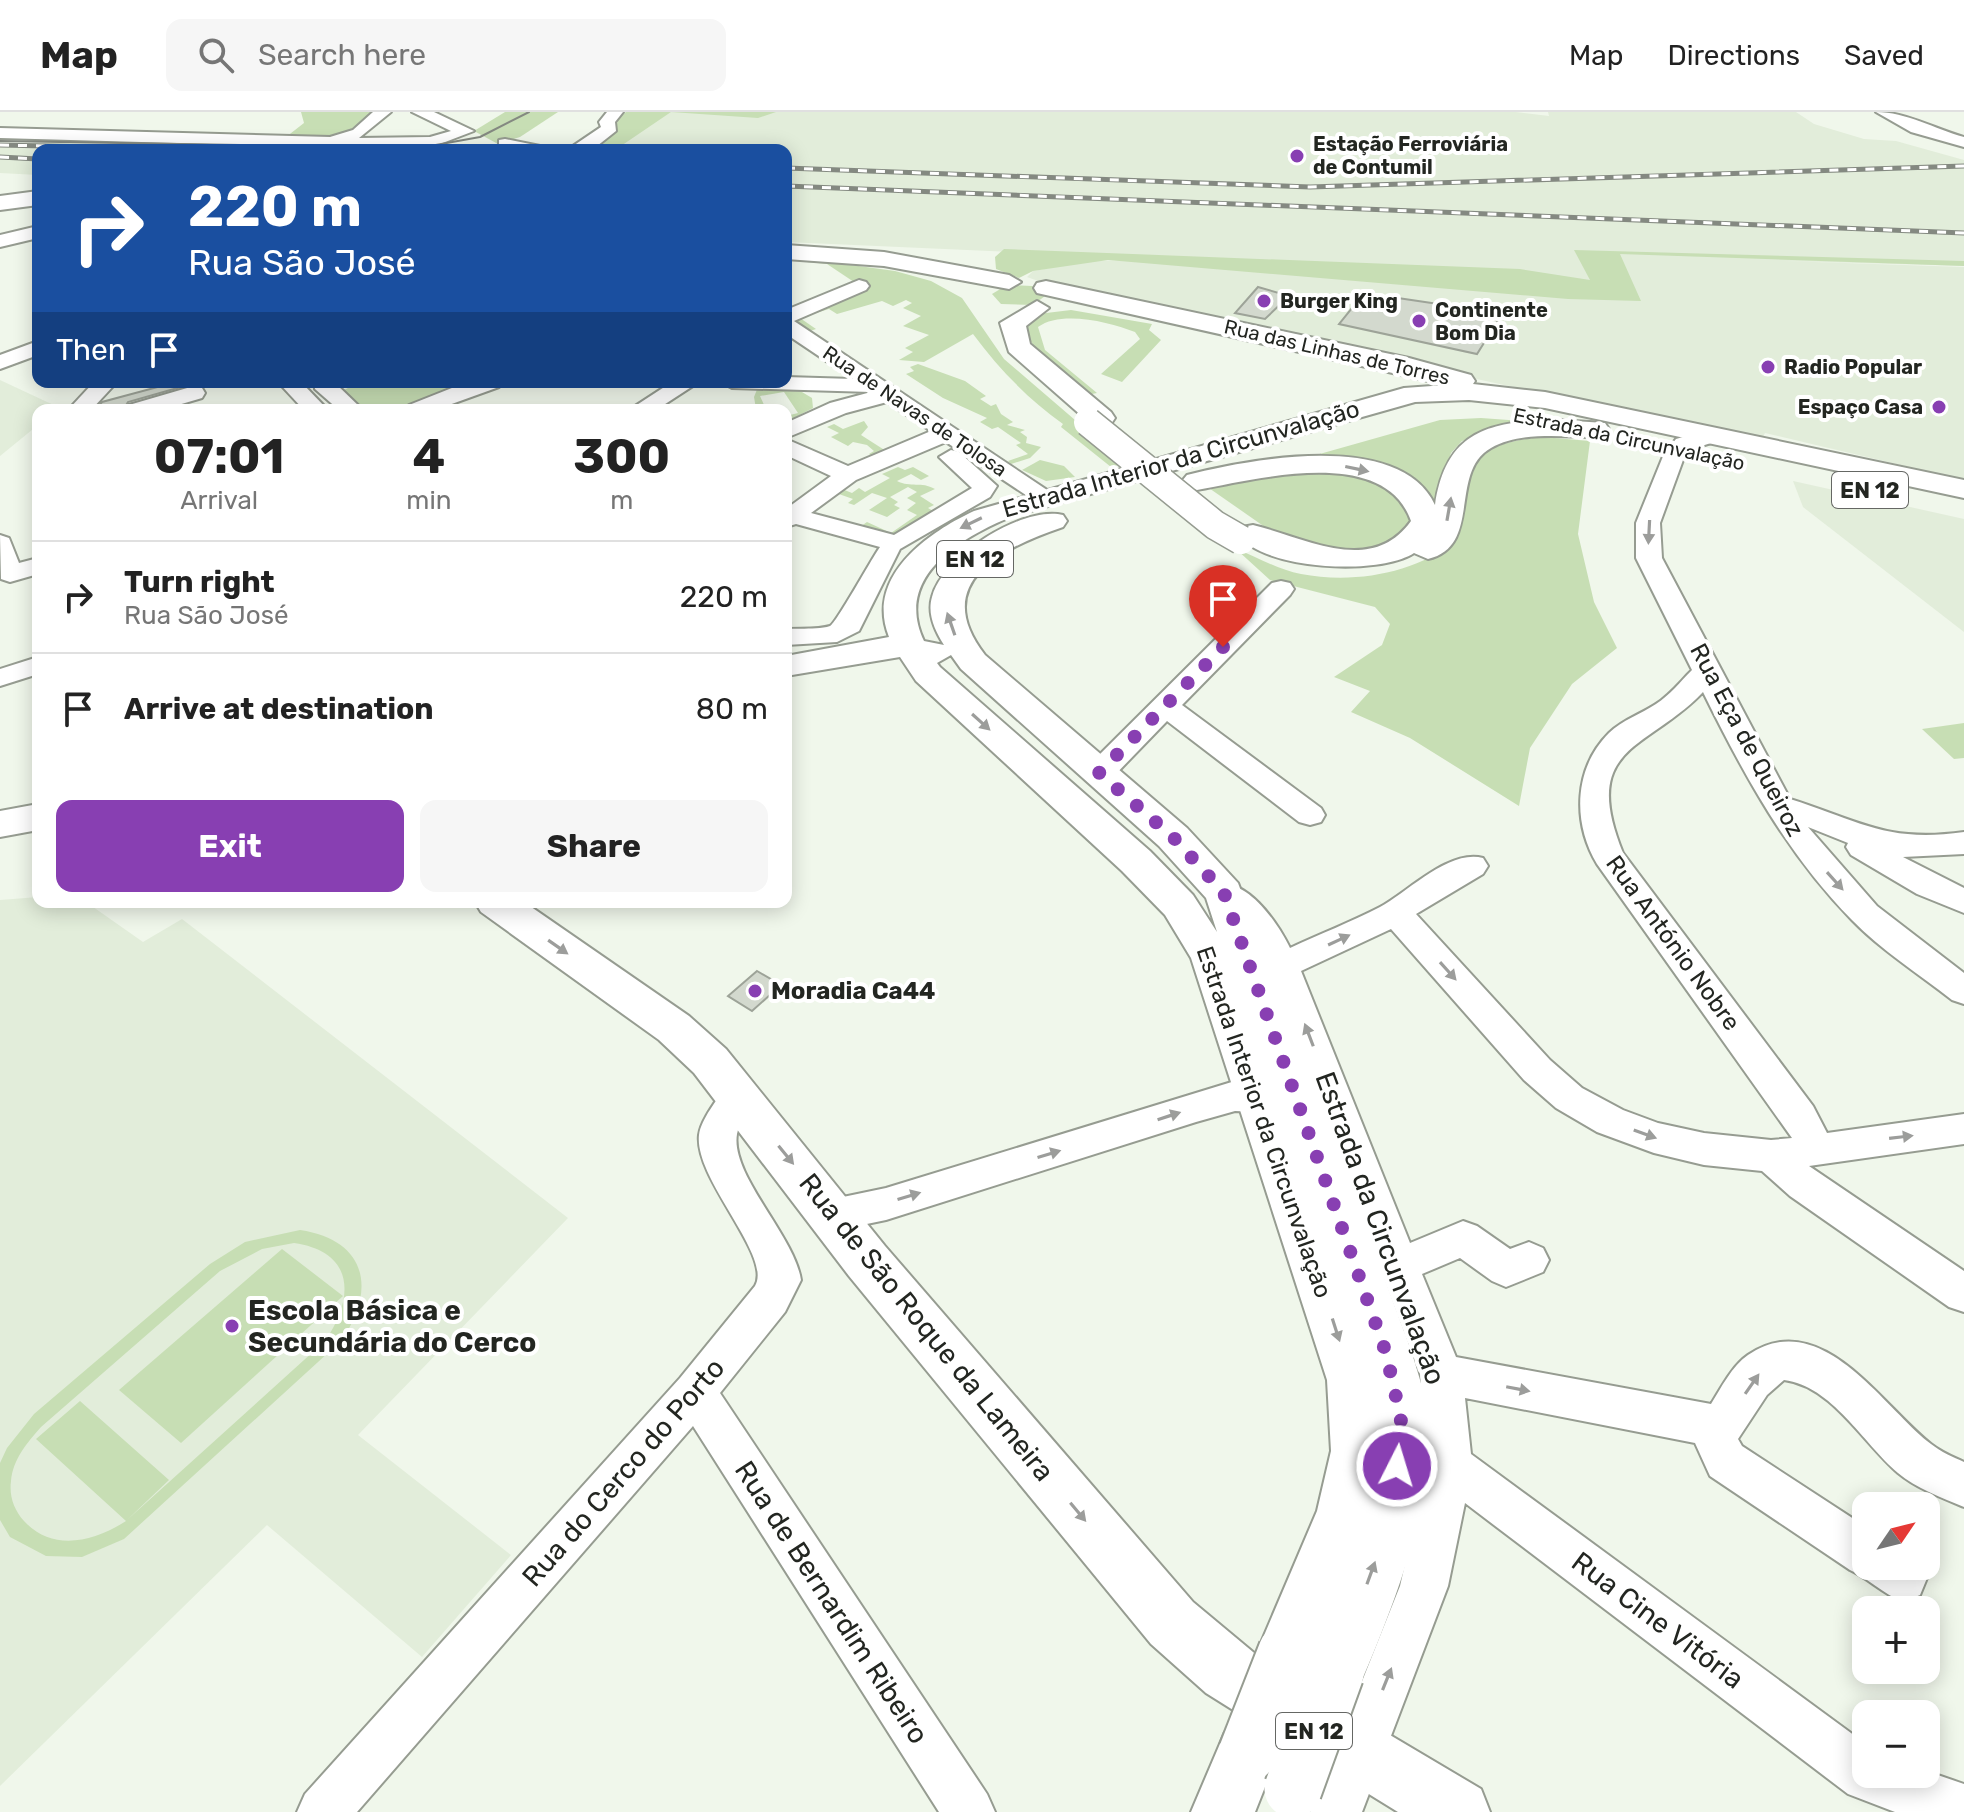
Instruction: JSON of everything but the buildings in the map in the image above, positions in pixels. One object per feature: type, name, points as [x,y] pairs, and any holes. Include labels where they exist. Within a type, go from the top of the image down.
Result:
[{"type":"main road","points":[[0,185],[32,182]]},
{"type":"main road","points":[[0,193],[32,190]]},
{"type":"main road","points":[[0,203],[32,199]]},
{"type":"main road","points":[[795,252],[884,259],[1009,282],[1028,282],[1044,299]]},
{"type":"main road","points":[[795,252],[929,273],[991,303],[1044,299]]},
{"type":"main road","points":[[1009,282],[992,286],[991,303],[1006,351],[1094,420],[1215,525],[1303,555],[1370,559],[1400,549],[1420,535],[1426,521],[1417,498],[1397,481],[1360,467],[1316,463],[1197,481]]},
{"type":"main road","points":[[1044,299],[1013,323],[1018,347],[1094,420]]},
{"type":"main road","name":"Rua das Linhas de Torres","points":[[1044,299],[1398,373],[1404,381],[1400,389],[1378,402]]},
{"type":"main road","name":"Rua das Linhas de Torres","points":[[1044,299],[1628,415]]},
{"type":"main road","name":"Estrada Interior da Circunvalação","points":[[1311,1662],[1358,1451],[1353,1380],[1211,956],[1179,905],[1136,861],[928,674],[909,646],[900,620],[902,597],[920,561],[942,539],[966,525],[1044,496],[1414,394],[1469,392],[1514,395],[1628,415],[1692,447],[1842,464],[1964,489]]},
{"type":"main road","name":"Estrada da Circunvalação","points":[[1061,741],[973,662],[958,642],[947,618],[954,585],[970,563],[1021,531],[1429,415],[1500,413],[1595,429],[1692,447],[1777,470],[1964,511]]},
{"type":"main road","points":[[1247,537],[1299,564],[1341,571],[1384,568],[1417,558],[1440,542],[1447,523],[1456,470],[1466,454],[1487,438],[1532,430],[1595,429]]},
{"type":"main road","points":[[792,665],[875,648],[909,646],[955,662],[1029,732],[1061,741]]},
{"type":"main road","name":"EN 12","points":[[1061,741],[1173,837],[1224,893],[1386,1353],[1401,1419],[1395,1490],[1375,1560],[1311,1662],[1290,1792],[1223,1812]]},
{"type":"main road","points":[[0,824],[32,818]]},
{"type":"main road","name":"Rua de São Roque da Lameira","points":[[504,908],[674,1028],[710,1061],[867,1261],[1172,1623],[1227,1672],[1458,1812]]},
{"type":"street","points":[[324,141],[359,133],[383,112]]},
{"type":"street","points":[[0,133],[414,144],[466,131],[420,112]]},
{"type":"street","points":[[589,144],[610,128],[607,122],[615,112]]},
{"type":"street","points":[[1884,112],[1917,129],[1961,140]]},
{"type":"street","points":[[0,118],[98,123],[88,136]]},
{"type":"street","points":[[0,241],[32,233]]},
{"type":"street","points":[[792,314],[859,286]]},
{"type":"street","name":"Rua de Navas de Tolosa","points":[[792,329],[884,390],[937,437],[1044,496]]},
{"type":"street","points":[[792,347],[824,350],[836,371],[808,384]]},
{"type":"street","points":[[0,363],[32,350]]},
{"type":"street","points":[[792,384],[884,390]]},
{"type":"street","points":[[808,384],[826,405],[817,416]]},
{"type":"street","points":[[85,404],[100,388]]},
{"type":"street","points":[[295,388],[311,404]]},
{"type":"street","points":[[330,388],[346,404]]},
{"type":"street","points":[[433,404],[475,388]]},
{"type":"street","points":[[650,404],[678,388]]},
{"type":"street","points":[[792,428],[884,390]]},
{"type":"street","points":[[161,404],[196,395]]},
{"type":"street","points":[[792,515],[848,475],[937,437],[985,486],[982,492],[889,545],[860,599],[850,625],[837,634],[792,637]]},
{"type":"street","name":"Rua Eça de Queiroz","points":[[1692,447],[1648,523],[1649,558],[1784,815],[1865,914],[1964,991]]},
{"type":"street","points":[[792,449],[848,475]]},
{"type":"street","points":[[792,519],[889,545]]},
{"type":"street","points":[[0,543],[5,575],[32,568]]},
{"type":"street","points":[[1099,773],[1281,589]]},
{"type":"street","points":[[0,678],[32,667]]},
{"type":"street","name":"Rua António Nobre","points":[[1707,671],[1676,703],[1619,741],[1599,773],[1593,799],[1595,828],[1608,856],[1800,1117],[1816,1148]]},
{"type":"street","points":[[1164,705],[1310,815]]},
{"type":"street","points":[[1784,815],[1871,841],[1921,864],[1964,901]]},
{"type":"street","points":[[1784,815],[1838,846],[1876,857],[1921,864],[1964,843]]},
{"type":"street","points":[[1839,831],[1876,857]]},
{"type":"street","points":[[1282,966],[1396,913],[1414,897],[1472,866]]},
{"type":"street","name":"Estrada da Circunvalação","points":[[1224,893],[1264,929],[1282,966],[1441,1374],[1450,1465],[1424,1586],[1358,1752],[1290,1792]]},
{"type":"street","points":[[1396,913],[1537,1070],[1569,1098],[1610,1121],[1654,1138],[1704,1149],[1771,1156],[1964,1129]]},
{"type":"street","name":"Rua do Cerco do Porto","points":[[323,1812],[695,1392],[781,1280],[778,1260],[744,1206],[723,1163],[718,1134],[739,1096]]},
{"type":"street","points":[[833,1214],[886,1204],[1235,1096],[1258,1097]]},
{"type":"street","points":[[1771,1156],[1804,1185],[1964,1294]]},
{"type":"street","points":[[1399,1266],[1463,1238],[1506,1269],[1529,1260]]},
{"type":"street","points":[[1852,1544],[1726,1461],[1715,1438],[1762,1369],[1773,1363],[1790,1360],[1810,1364],[1831,1377],[1916,1460],[1964,1485]]},
{"type":"street","points":[[1441,1374],[1721,1427]]},
{"type":"street","name":"Rua de Bernardim Ribeiro","points":[[695,1392],[969,1812]]},
{"type":"street","name":"Rua Cine Vitória","points":[[1450,1465],[1852,1766]]},
{"type":"street","name":"Rua Cine Vitória","points":[[1901,1788],[1964,1810]]},
{"type":"shaded area","points":[[626,112],[1516,112],[1549,116],[1548,112],[1796,112],[1814,124],[1864,139],[1896,141],[1964,160],[1964,266],[1756,260],[1964,267],[1964,480],[1765,433],[1761,441],[1055,287],[1027,277],[1033,271],[1090,261],[1175,259],[792,242],[792,144],[596,144],[616,128],[618,119]]},
{"type":"shaded area","points":[[0,143],[104,144],[32,144],[32,175],[0,173]]},
{"type":"shaded area","points":[[0,380],[51,404],[32,404],[32,430],[0,456]]},
{"type":"shaded area","points":[[1793,481],[1964,519],[1964,632],[1803,507]]},
{"type":"shaded area","name":"Escola Básica e Secundária do Cerco","points":[[32,897],[32,908],[95,908],[143,942],[182,919],[568,1218],[358,1435],[511,1555],[422,1657],[267,1525],[0,1786],[0,900]]},
{"type":"green space","points":[[301,112],[377,112],[346,133],[324,137],[286,137],[304,123]]},
{"type":"green space","points":[[505,112],[558,112],[520,137],[498,144],[474,131]]},
{"type":"green space","points":[[626,112],[671,112],[624,144],[596,144],[616,128],[618,119]]},
{"type":"green space","points":[[671,112],[776,112],[758,118]]},
{"type":"green space","points":[[1004,249],[1520,269],[1590,280],[1574,250],[1964,261],[1964,266],[1620,254],[1641,301],[1568,299],[1108,260],[1033,271],[1019,278],[996,269],[995,257]]},
{"type":"green space","points":[[792,257],[895,271],[931,281],[962,298],[1004,359],[1125,463],[1111,467],[1061,427],[1063,424],[1015,383],[973,334],[924,362],[899,360],[913,352],[905,348],[929,335],[903,326],[921,316],[903,308],[912,303],[906,300],[893,306],[882,301],[837,314],[829,309],[800,318],[816,329],[810,331],[792,318],[857,284],[827,264],[792,261]]},
{"type":"green space","points":[[1007,285],[1032,286],[1045,296],[1033,305],[1001,304],[992,294]]},
{"type":"green space","points":[[1071,310],[1152,324],[1149,330],[1161,340],[1122,382],[1101,374],[1140,339],[1135,332],[1072,318],[1038,327],[1045,350],[1097,393],[1087,395],[1041,356],[1024,324],[1038,314]]},
{"type":"green space","points":[[918,364],[965,381],[986,396],[980,399],[991,406],[996,404],[1001,414],[1013,422],[1007,425],[1025,430],[1020,432],[1027,437],[1026,443],[1041,447],[1030,458],[1011,464],[1008,461],[1028,454],[1016,445],[1021,443],[998,427],[992,429],[980,422],[987,418],[943,398],[906,374],[914,371],[910,367]]},
{"type":"green space","points":[[348,388],[450,388],[414,404],[355,404],[342,391]]},
{"type":"green space","points":[[758,388],[797,389],[812,398],[813,408],[792,419],[792,414],[798,413],[784,392],[760,396],[764,404],[755,404]]},
{"type":"green space","points":[[1481,418],[1552,423],[1462,441],[1451,453],[1435,506],[1380,549],[1332,550],[1275,534],[1206,486],[1440,420]]},
{"type":"green space","points":[[864,421],[868,427],[861,435],[886,451],[873,457],[869,454],[874,451],[867,445],[853,442],[848,446],[831,437],[839,433],[827,427],[834,424],[843,429]]},
{"type":"green space","points":[[1542,437],[1590,441],[1578,534],[1594,602],[1617,648],[1572,684],[1530,748],[1519,806],[1410,738],[1351,712],[1370,691],[1334,677],[1382,645],[1390,624],[1375,607],[1270,580],[1236,549],[1285,570],[1321,577],[1362,577],[1403,568],[1440,552],[1456,540],[1469,480],[1483,455],[1515,441]]},
{"type":"green space","points":[[1040,460],[1064,466],[1075,477],[1046,481],[1022,470]]},
{"type":"green space","points":[[898,467],[905,470],[913,467],[929,476],[921,480],[911,474],[897,481],[935,489],[920,496],[934,505],[928,508],[935,512],[900,537],[857,529],[867,522],[891,533],[917,515],[907,510],[916,503],[907,498],[917,492],[908,487],[890,497],[898,502],[894,505],[900,508],[887,517],[869,510],[887,498],[872,493],[854,505],[848,503],[853,499],[836,493],[837,487],[852,493],[859,488],[865,492],[890,478],[882,474]]},
{"type":"green space","points":[[1964,723],[1964,758],[1954,759],[1922,729]]},
{"type":"green space","points":[[300,1230],[340,1244],[352,1256],[362,1286],[359,1304],[341,1341],[124,1539],[82,1557],[46,1556],[10,1537],[0,1520],[0,1463],[7,1448],[34,1414],[210,1264],[245,1242]],"holes":[[[294,1243],[329,1256],[339,1267],[344,1280],[341,1309],[325,1341],[127,1520],[169,1480],[80,1401],[36,1439],[126,1521],[100,1534],[74,1540],[47,1537],[24,1521],[12,1497],[12,1473],[22,1452],[41,1427],[220,1271],[262,1249]]]},
{"type":"green space","points":[[282,1249],[343,1296],[181,1443],[119,1390]]},
{"type":"tram line","points":[[441,144],[480,137],[529,112]]},
{"type":"tram line","points":[[0,141],[180,144]]},
{"type":"railway","points":[[0,145],[32,146]]},
{"type":"railway","points":[[0,157],[32,159]]},
{"type":"railway","points":[[792,168],[1310,187],[1964,166]]},
{"type":"railway","points":[[792,186],[1964,233]]},
{"type":"place","name":"Estação Ferroviária de Contumil","points":[[1297,156]]},
{"type":"place","name":"Burger King","points":[[1264,301]]},
{"type":"place","name":"Continente Bom Dia","points":[[1419,321]]},
{"type":"place","name":"Radio Popular","points":[[1768,367]]},
{"type":"place","name":"Espaço Casa","points":[[1939,407]]},
{"type":"place","name":"Moradia Ca44","points":[[755,991]]},
{"type":"place","name":"Escola Básica e Secundária do Cerco","points":[[232,1326]]},
{"type":"route","points":[[1223,647],[1099,773],[1173,837],[1224,893],[1386,1353],[1401,1419],[1397,1466]]}]
